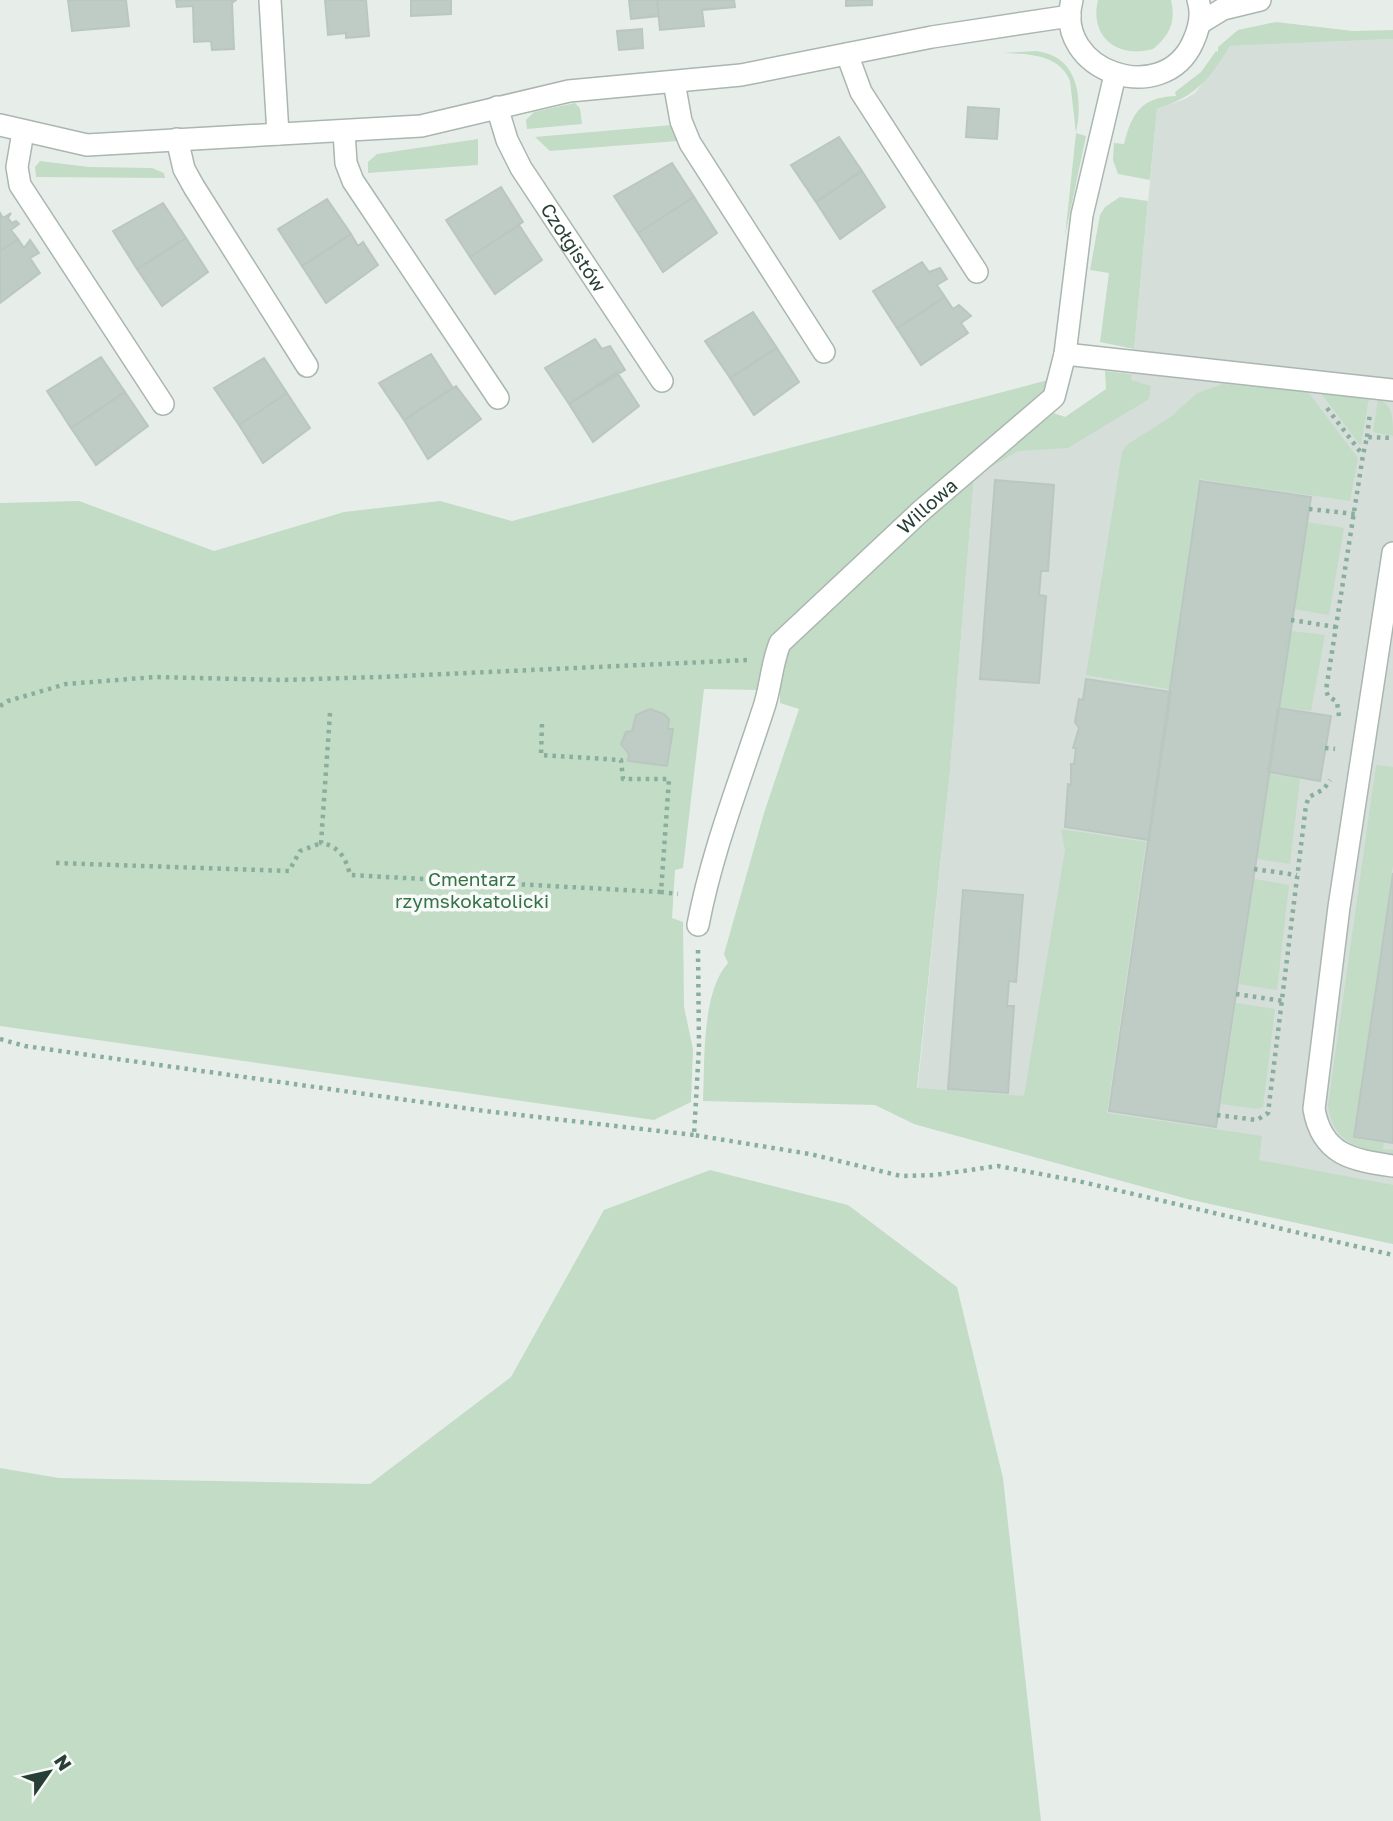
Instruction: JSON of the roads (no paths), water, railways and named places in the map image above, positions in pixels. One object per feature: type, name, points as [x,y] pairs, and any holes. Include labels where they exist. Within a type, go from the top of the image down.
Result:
[{"type":"street","points":[[270,0],[278,134]]},
{"type":"street","points":[[0,125],[87,145],[421,126],[592,88],[764,71],[1071,8],[1074,36],[1084,53],[1098,66],[1115,75],[1142,78],[1166,71],[1191,47],[1200,23],[1198,0]]},
{"type":"street","points":[[1200,23],[1223,9],[1260,0]]},
{"type":"street","points":[[847,54],[861,92],[976,272]]},
{"type":"street","name":"Willowa","points":[[698,925],[703,897],[765,706],[774,658],[788,633],[922,510],[1047,407],[1059,385],[1082,215],[1115,75]]},
{"type":"street","points":[[674,82],[681,121],[690,143],[824,352]]},
{"type":"street","name":"Czołgistów","points":[[497,107],[507,140],[521,168],[662,381]]},
{"type":"street","points":[[23,132],[17,167],[20,185],[163,404]]},
{"type":"street","points":[[344,132],[346,163],[353,181],[498,398]]},
{"type":"street","points":[[177,139],[184,169],[194,187],[307,366]]},
{"type":"street","points":[[1065,354],[1393,390]]},
{"type":"street","points":[[1393,553],[1334,949],[1314,1108],[1322,1137],[1335,1150],[1361,1162],[1393,1166]]},
{"type":"park label","name":"Cmentarz rzymskokatolicki","points":[[472,890]]}]
